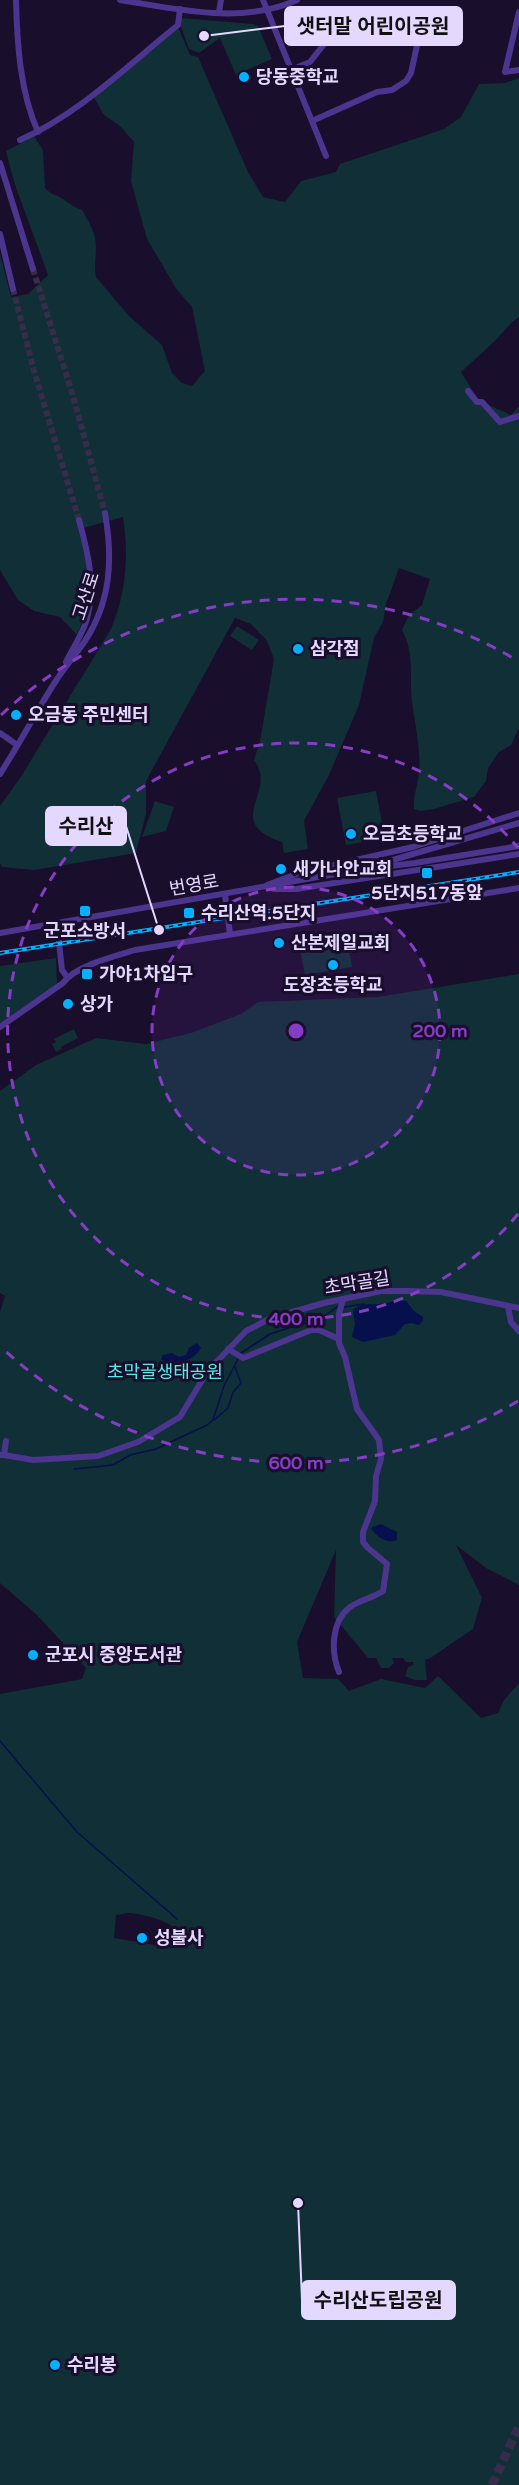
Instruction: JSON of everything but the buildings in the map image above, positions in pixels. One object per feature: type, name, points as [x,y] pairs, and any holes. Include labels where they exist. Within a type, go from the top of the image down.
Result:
[{"type":"street","points":[[16,0],[17,36],[24,80],[38,132]]},
{"type":"street","points":[[120,0],[183,10],[247,14],[266,11],[297,0]]},
{"type":"street","points":[[20,140],[38,132],[81,102],[178,24],[189,0]]},
{"type":"street","points":[[219,12],[221,0]]},
{"type":"street","points":[[263,0],[326,156]]},
{"type":"street","points":[[519,12],[516,38],[505,72],[519,70]]},
{"type":"street","points":[[291,70],[310,62],[325,43],[389,15],[423,18],[411,73],[406,81],[392,90],[377,92],[312,120]]},
{"type":"street","points":[[0,163],[33,269]]},
{"type":"street","points":[[0,234],[13,290]]},
{"type":"street","points":[[468,391],[477,402],[482,402],[500,422],[519,416]]},
{"type":"street","name":"고산로","points":[[58,678],[86,640],[98,618],[103,601],[110,570],[111,545],[105,513]]},
{"type":"street","name":"고산로","points":[[0,774],[58,678],[87,620],[91,583],[88,554],[79,520]]},
{"type":"street","points":[[0,733],[17,745]]},
{"type":"street","points":[[255,890],[293,875],[414,847],[519,813]]},
{"type":"street","name":"번영로","points":[[358,870],[519,823]]},
{"type":"street","name":"번영로","points":[[0,933],[255,890],[358,870],[425,862],[519,846]]},
{"type":"street","points":[[255,890],[296,889],[519,854]]},
{"type":"street","points":[[0,1027],[24,1013],[63,983],[67,977],[101,961],[135,950],[519,888]]},
{"type":"street","points":[[225,895],[230,934]]},
{"type":"street","points":[[57,924],[62,970],[67,977]]},
{"type":"street","name":"초막골길","points":[[6,1441],[2,1455],[33,1460],[98,1456],[138,1442],[180,1417],[207,1372],[246,1331],[271,1318],[343,1299],[381,1291],[441,1292],[519,1308]]},
{"type":"street","points":[[339,1672],[334,1639],[341,1618],[349,1607],[383,1591],[387,1564],[363,1542],[363,1532],[375,1501],[376,1476],[381,1459],[379,1440],[357,1409],[339,1339],[339,1314],[343,1299]]},
{"type":"street","points":[[508,1307],[510,1322],[519,1331]]},
{"type":"street","points":[[228,1349],[243,1358],[311,1330],[319,1330],[339,1339]]},
{"type":"green space","points":[[180,18],[258,26],[272,59],[236,75],[220,38],[199,53],[189,49]]},
{"type":"green space","points":[[178,27],[190,55],[198,57],[248,172],[263,197],[285,202],[301,181],[336,172],[340,164],[444,129],[461,117],[479,84],[505,83],[519,78],[519,317],[461,372],[479,401],[511,415],[519,406],[519,728],[511,745],[499,752],[488,768],[486,781],[474,797],[434,809],[420,811],[414,809],[419,755],[412,702],[409,648],[402,630],[409,615],[422,605],[430,579],[399,568],[386,604],[383,622],[374,638],[359,705],[329,775],[304,821],[308,849],[284,853],[282,842],[264,834],[255,825],[253,816],[260,784],[260,772],[254,760],[260,741],[274,659],[267,641],[251,624],[235,618],[146,781],[146,814],[136,853],[34,870],[2,867],[0,863],[0,806],[22,775],[111,629],[120,602],[126,560],[123,517],[80,529],[87,556],[89,582],[88,596],[77,635],[60,617],[34,611],[18,600],[0,570],[0,254],[11,297],[28,294],[48,275],[14,182],[6,151],[34,136],[43,150],[45,188],[82,210],[92,228],[96,242],[96,277],[129,316],[162,345],[172,373],[182,383],[192,386],[205,371],[192,307],[177,290],[147,239],[131,181],[134,142],[121,127],[104,115],[93,96]]},
{"type":"green space","points":[[237,626],[259,640],[252,650],[230,636]]},
{"type":"green space","points":[[376,791],[385,838],[346,845],[337,798]]},
{"type":"green space","points":[[155,801],[174,807],[166,831],[142,837]]},
{"type":"green space","points":[[347,936],[352,967],[305,975],[299,945]]},
{"type":"green space","points":[[56,958],[57,984],[0,1023],[0,966]]},
{"type":"green space","name":"초막골생태공원","points":[[519,974],[519,1585],[486,1568],[456,1545],[482,1598],[473,1629],[429,1659],[425,1659],[427,1680],[415,1680],[405,1676],[408,1667],[413,1665],[413,1662],[406,1662],[403,1658],[392,1658],[394,1663],[389,1668],[381,1668],[376,1658],[368,1658],[334,1617],[336,1550],[297,1642],[303,1678],[338,1679],[349,1691],[381,1679],[425,1688],[438,1676],[481,1718],[498,1713],[504,1700],[519,1683],[519,2485],[0,2485],[0,1694],[82,1679],[86,1668],[37,1615],[0,1583],[0,1312],[5,1296],[0,1293],[0,1091],[36,1065],[96,1038],[146,1044],[191,1033],[241,1014],[258,1002],[378,997]],"holes":[[[129,1913],[158,1919],[175,1928],[172,1948],[114,1938],[116,1915]]]},
{"type":"green space","points":[[74,1029],[78,1038],[56,1052],[52,1044],[56,1042],[54,1039]]},
{"type":"shaded area","points":[[396,1300],[406,1301],[423,1317],[423,1321],[419,1325],[405,1324],[395,1335],[363,1342],[352,1337],[355,1324],[353,1310],[362,1305],[385,1304]]},
{"type":"shaded area","points":[[197,1343],[201,1348],[193,1357],[178,1362],[161,1360],[163,1355],[172,1353],[179,1357],[186,1355],[189,1348]]},
{"type":"shaded area","points":[[381,1524],[397,1532],[397,1540],[389,1541],[376,1535],[371,1529]]},
{"type":"waterway","points":[[344,1307],[364,1304]]},
{"type":"waterway","points":[[241,1353],[270,1334],[323,1317],[340,1305]]},
{"type":"waterway","points":[[74,1469],[113,1465],[130,1455],[156,1449],[207,1425],[213,1420],[224,1386],[239,1357]]},
{"type":"waterway","points":[[214,1420],[228,1408],[233,1392],[241,1383],[235,1367]]},
{"type":"waterway","points":[[0,1741],[77,1832],[177,1919]]},
{"type":"tunnel","points":[[33,269],[73,396],[105,513]]},
{"type":"tunnel","points":[[13,289],[34,371],[79,520]]},
{"type":"tunnel","points":[[492,2485],[519,2426]]},
{"type":"railway","points":[[0,953],[519,872]]},
{"type":"place","name":"샛터말 어린이공원","points":[[204,36]]},
{"type":"place","name":"당동중학교","points":[[244,77]]},
{"type":"place","name":"삼각점","points":[[298,649]]},
{"type":"place","name":"오금동 주민센터","points":[[16,715]]},
{"type":"place","name":"오금초등학교","points":[[351,834]]},
{"type":"place","name":"새가나안교회","points":[[281,869]]},
{"type":"place","name":"5단지517동앞","points":[[427,873]]},
{"type":"place","name":"군포소방서","points":[[85,911]]},
{"type":"place","name":"수리산역.5단지","points":[[189,913]]},
{"type":"place","name":"수리산","points":[[159,930]]},
{"type":"place","name":"산본제일교회","points":[[279,943]]},
{"type":"place","name":"도장초등학교","points":[[333,965]]},
{"type":"place","name":"가야1차입구","points":[[87,974]]},
{"type":"place","name":"상가","points":[[68,1004]]},
{"type":"place","name":"군포시 중앙도서관","points":[[33,1655]]},
{"type":"place","name":"성불사","points":[[142,1938]]},
{"type":"place","name":"수리산도립공원","points":[[298,2203]]},
{"type":"place","name":"수리봉","points":[[55,2365]]}]
